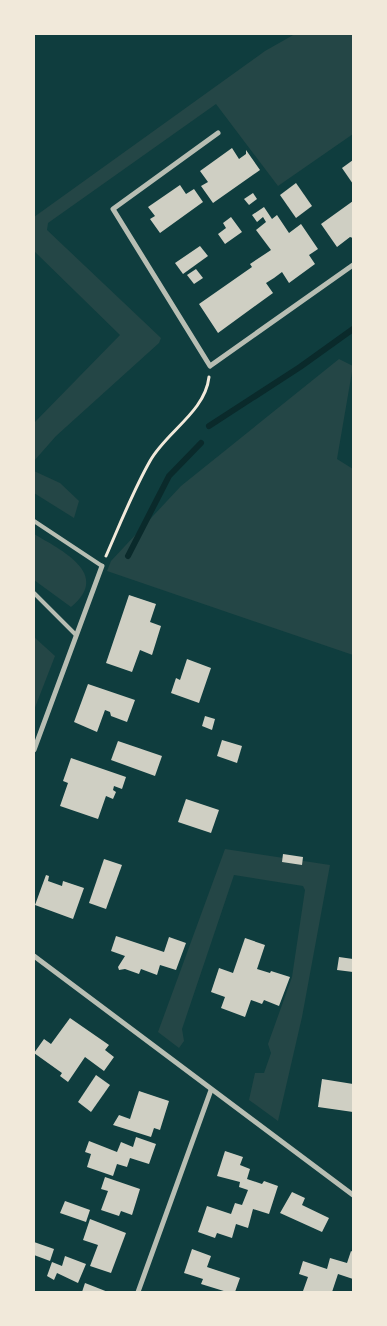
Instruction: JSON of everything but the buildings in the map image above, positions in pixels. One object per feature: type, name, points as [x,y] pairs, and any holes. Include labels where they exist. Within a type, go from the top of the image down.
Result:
[{"type":"street","points":[[218,133],[113,208],[210,366],[353,266]]},
{"type":"street","points":[[34,750],[102,566]]},
{"type":"street","points":[[34,956],[353,1195]]},
{"type":"street","points":[[138,1292],[211,1090]]},
{"type":"lane","points":[[34,521],[102,566]]},
{"type":"lane","points":[[34,594],[76,635]]},
{"type":"path","points":[[102,566],[150,460],[200,401],[208,388],[210,366]]},
{"type":"shaded area","points":[[295,34],[353,34],[353,134],[278,186],[216,104],[48,223],[47,230],[161,338],[159,343],[56,436],[34,461],[34,423],[120,335],[34,251],[34,217],[265,51]]},
{"type":"shaded area","points":[[339,359],[353,366],[337,459],[353,469],[353,655],[107,571],[111,561],[181,486]]},
{"type":"shaded area","points":[[34,471],[60,483],[79,501],[74,518],[34,493]]},
{"type":"shaded area","points":[[34,534],[68,555],[78,564],[84,574],[86,584],[82,595],[71,607],[34,580]]},
{"type":"shaded area","points":[[34,637],[55,656],[34,710]]},
{"type":"shaded area","points":[[225,849],[330,865],[302,1017],[278,1121],[249,1100],[255,1073],[264,1073],[271,1053],[268,1044],[292,977],[305,890],[303,886],[234,875],[182,1029],[184,1041],[179,1048],[158,1032]]},
{"type":"waterway","points":[[209,426],[300,367],[353,329]]},
{"type":"waterway","points":[[128,556],[169,476],[201,443]]}]
